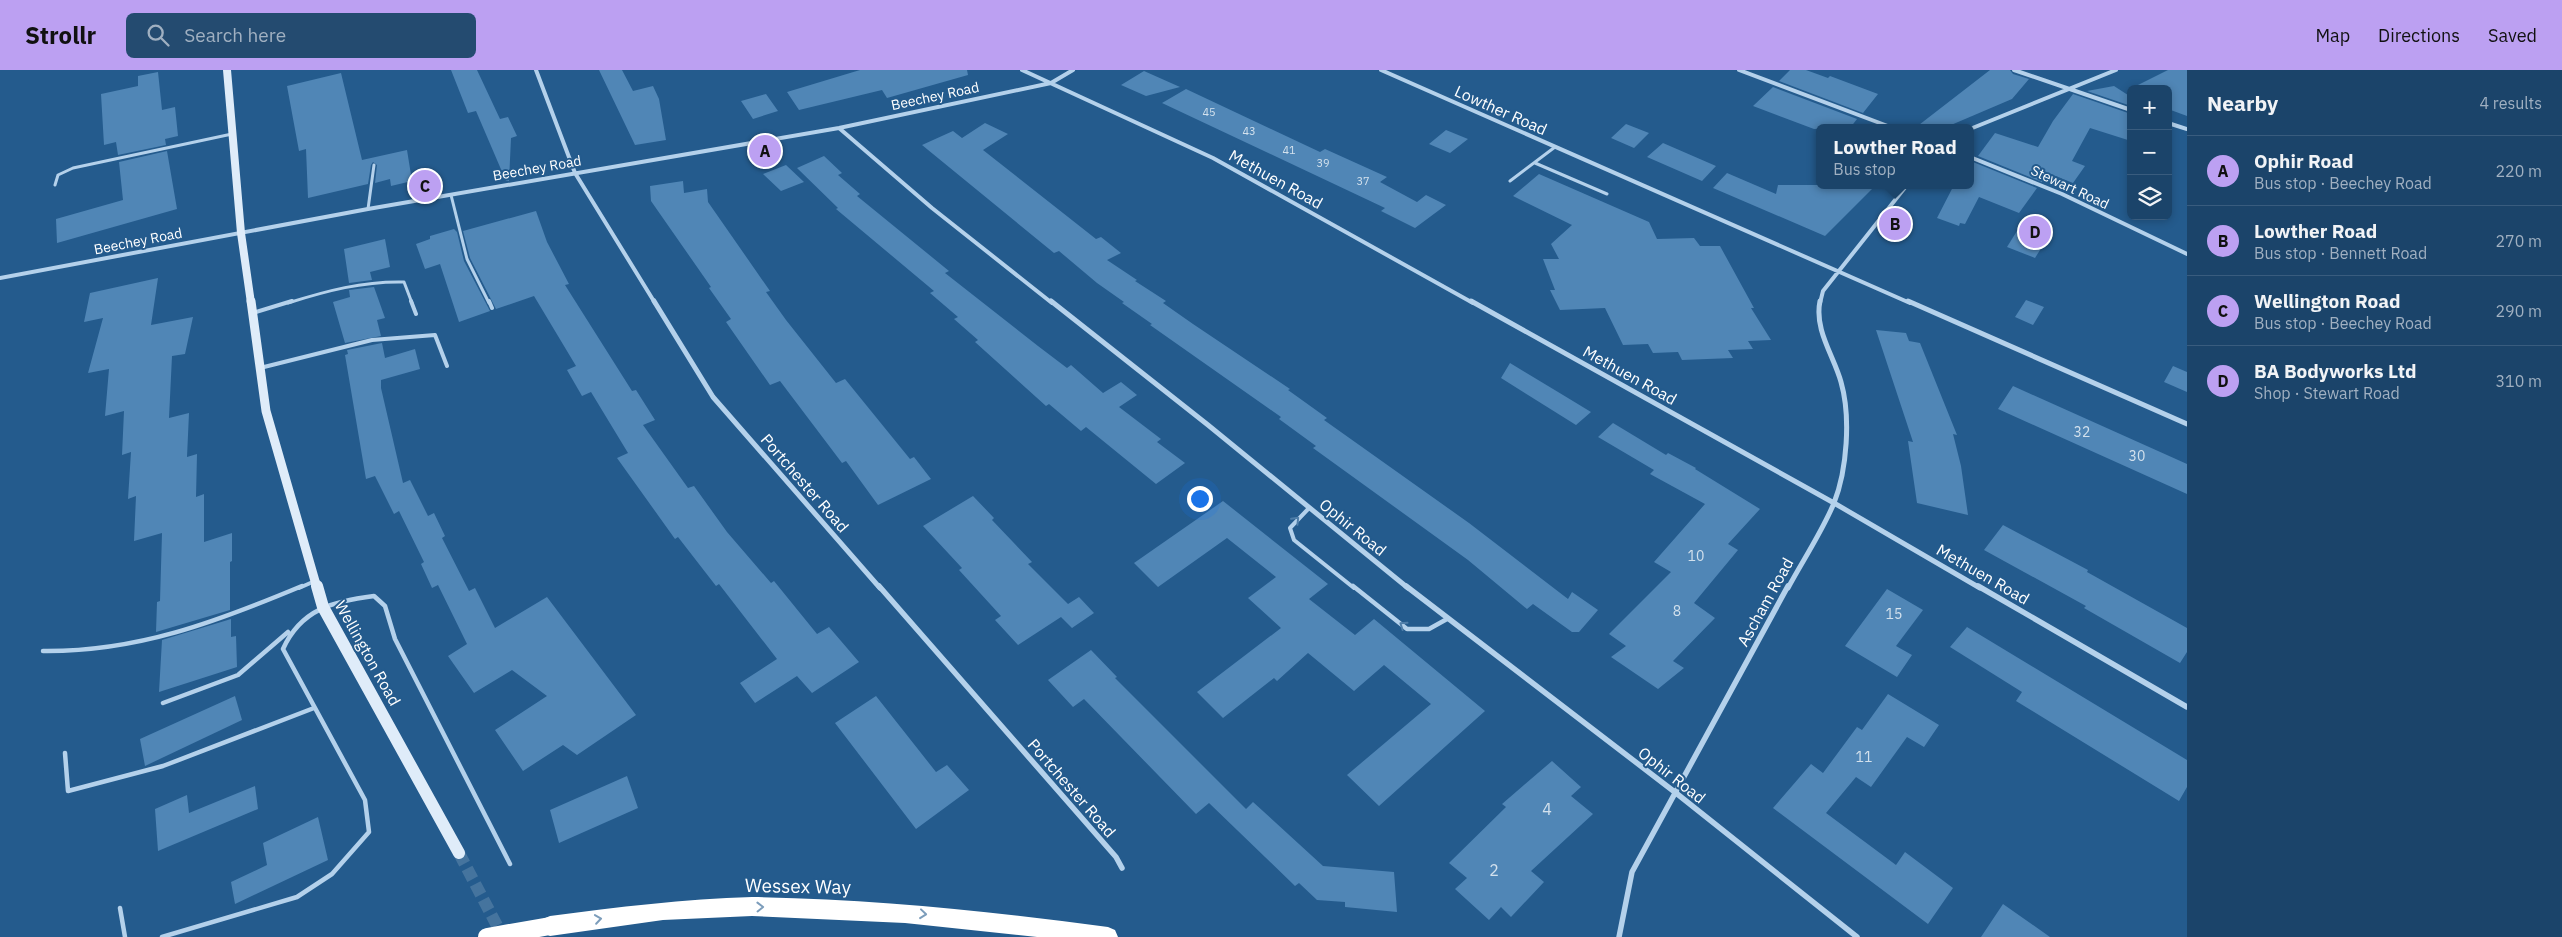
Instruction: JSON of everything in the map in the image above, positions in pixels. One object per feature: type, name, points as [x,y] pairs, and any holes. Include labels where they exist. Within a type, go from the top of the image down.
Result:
[{"type":"highway","name":"Wessex Way","points":[[487,937],[550,926],[699,908],[768,907],[883,910],[997,921],[1108,937]]},
{"type":"street","name":"Wellington Road","points":[[227,70],[241,233],[266,411],[315,581],[323,607],[459,853]]},
{"type":"street","name":"Portchester Road","points":[[536,70],[575,173],[714,397],[1116,857],[1122,868]]},
{"type":"street","name":"Methuen Road","points":[[1022,70],[1212,158],[1834,503],[2187,707]]},
{"type":"street","name":"Beechey Road","points":[[0,278],[368,209],[840,128],[1051,83],[1073,70]]},
{"type":"street","name":"Lowther Road","points":[[1381,70],[1554,148],[1841,271],[2187,424]]},
{"type":"street","points":[[1739,70],[1882,124]]},
{"type":"street","points":[[2014,70],[2127,109]]},
{"type":"street","points":[[1974,127],[2116,70]]},
{"type":"street","points":[[2172,124],[2187,129]]},
{"type":"street","name":"Ophir Road","points":[[840,128],[932,208],[1447,619],[1676,793],[1857,937]]},
{"type":"street","name":"Stewart Road","points":[[1974,159],[2062,194],[2131,229],[2187,254]]},
{"type":"street","name":"Ascham Road","points":[[1619,937],[1632,872],[1834,503],[1846,457],[1844,392],[1818,318],[1818,303],[1823,291],[1841,271],[1904,189]]},
{"type":"lane","points":[[55,185],[58,175],[73,168],[234,134]]},
{"type":"lane","points":[[1510,181],[1554,148]]},
{"type":"lane","points":[[1536,163],[1607,194]]},
{"type":"lane","points":[[368,209],[374,165]]},
{"type":"lane","points":[[450,195],[468,259],[492,308]]},
{"type":"lane","points":[[253,313],[359,284],[382,280],[404,282],[416,314]]},
{"type":"lane","points":[[260,368],[372,340],[435,335],[447,366]]},
{"type":"lane","points":[[1309,508],[1290,528],[1294,540],[1407,629],[1431,629],[1447,619]]},
{"type":"lane","points":[[43,651],[83,652],[173,634],[245,610],[315,581]]},
{"type":"lane","points":[[163,703],[238,676],[258,656],[293,627],[323,607],[348,599],[374,596],[385,606],[395,639],[510,864]]},
{"type":"lane","points":[[162,937],[297,897],[332,874],[369,832],[365,800],[283,650],[287,635],[293,627]]},
{"type":"lane","points":[[65,754],[68,790],[162,766],[314,708]]},
{"type":"lane","points":[[120,908],[125,937]]},
{"type":"building","points":[[451,70],[477,70],[500,119],[508,117],[517,136],[511,138],[509,181],[506,181],[476,111],[468,113]]},
{"type":"building","points":[[599,70],[622,70],[633,91],[653,86],[659,99],[666,140],[635,145]]},
{"type":"building","points":[[860,70],[967,70],[968,75],[887,98],[882,90],[799,110],[787,92]]},
{"type":"building","points":[[1790,70],[1806,70],[1828,78],[1830,76],[1878,94],[1863,113],[1779,81]]},
{"type":"building","points":[[1990,70],[2010,70],[2013,74],[2029,79],[2012,99],[1953,124],[1920,124]]},
{"type":"building","points":[[2168,70],[2187,70],[2187,116],[2172,110],[2172,85],[2138,85]]},
{"type":"building","points":[[1144,71],[1180,87],[1146,96],[1121,85]]},
{"type":"building","points":[[158,72],[162,110],[175,107],[178,136],[165,139],[166,145],[118,155],[116,142],[104,145],[101,94],[138,86],[138,76]]},
{"type":"building","points":[[341,73],[362,160],[407,150],[412,181],[391,186],[390,179],[375,183],[377,165],[373,162],[368,184],[308,198],[306,149],[299,151],[287,86]]},
{"type":"building","points":[[2114,86],[2127,94],[2127,105],[2087,91]]},
{"type":"building","points":[[1773,87],[1857,119],[1853,124],[1816,124],[1816,129],[1814,129],[1753,106]]},
{"type":"building","points":[[1186,89],[1320,152],[1325,149],[1387,177],[1380,182],[1417,202],[1426,195],[1446,205],[1415,228],[1381,211],[1385,208],[1162,103]]},
{"type":"building","points":[[766,94],[778,111],[753,119],[741,101]]},
{"type":"building","points":[[2073,94],[2127,113],[2127,140],[2090,128],[2072,161],[2085,166],[2073,183],[2048,173],[2042,182],[1978,156],[1995,133],[2038,147],[2053,121]]},
{"type":"building","points":[[985,123],[1008,134],[983,150],[1096,239],[1101,237],[1121,253],[1107,260],[1166,301],[1163,303],[1290,389],[1288,390],[1327,418],[1324,420],[1469,523],[1568,599],[1572,592],[1598,610],[1579,632],[1572,632],[1533,604],[1527,609],[1468,560],[1313,448],[1316,446],[1279,419],[1281,417],[1150,325],[1152,324],[1122,303],[1124,302],[1097,283],[1059,251],[1054,253],[922,145],[953,131],[962,138]]},
{"type":"building","points":[[1626,124],[1649,133],[1634,148],[1611,138]]},
{"type":"building","points":[[1446,130],[1468,139],[1450,153],[1429,144]]},
{"type":"building","points":[[1663,143],[1716,166],[1702,181],[1647,157]]},
{"type":"building","points":[[167,151],[177,209],[57,243],[56,219],[123,200],[119,162]]},
{"type":"building","points":[[824,156],[842,173],[838,175],[860,194],[857,196],[949,271],[945,273],[1038,346],[1067,368],[1071,365],[1103,393],[1121,382],[1137,395],[1119,407],[1161,439],[1157,442],[1185,463],[1156,484],[1086,427],[1081,431],[1049,404],[1046,406],[975,342],[978,340],[954,319],[958,317],[930,293],[934,291],[836,209],[838,208],[797,168]]},
{"type":"building","points":[[1974,162],[2037,188],[2019,213],[1979,197],[1965,224],[1960,223],[1959,226],[1937,218],[1952,189],[1974,189]]},
{"type":"building","points":[[786,165],[804,182],[781,191],[763,174]]},
{"type":"building","points":[[1727,173],[1776,194],[1778,185],[1816,185],[1816,189],[1872,189],[1825,236],[1713,188]]},
{"type":"building","points":[[1539,174],[1649,222],[1657,239],[1694,238],[1700,246],[1720,246],[1754,308],[1751,308],[1771,340],[1748,341],[1753,349],[1728,350],[1733,358],[1682,360],[1678,352],[1653,353],[1648,344],[1623,345],[1605,308],[1560,310],[1550,290],[1555,290],[1543,259],[1559,259],[1551,244],[1572,225],[1513,196]]},
{"type":"building","points":[[683,181],[684,193],[707,189],[708,202],[770,291],[766,292],[786,320],[836,383],[845,379],[910,459],[914,457],[931,479],[878,505],[846,461],[842,463],[780,381],[770,385],[726,322],[731,319],[709,288],[711,287],[651,201],[650,186]]},
{"type":"building","points":[[536,211],[547,242],[569,284],[565,285],[632,391],[636,390],[655,420],[643,425],[688,488],[694,486],[727,532],[771,583],[774,581],[817,634],[829,627],[859,662],[812,693],[797,676],[755,703],[740,683],[777,659],[719,584],[716,586],[678,537],[675,539],[617,458],[628,453],[591,392],[582,396],[567,370],[576,366],[534,296],[496,309],[470,258],[463,231]]},
{"type":"building","points":[[2022,223],[2050,234],[2035,258],[2007,247]]},
{"type":"building","points":[[454,229],[457,232],[464,261],[490,311],[459,322],[440,264],[425,269],[416,244],[430,239],[430,236]]},
{"type":"building","points":[[385,239],[390,267],[370,272],[372,280],[349,283],[344,249]]},
{"type":"building","points":[[158,278],[151,325],[193,317],[185,354],[172,356],[169,418],[189,413],[187,457],[197,454],[196,497],[204,494],[204,542],[232,533],[232,561],[230,562],[230,610],[156,632],[157,602],[160,601],[162,533],[134,541],[136,496],[128,499],[131,452],[122,455],[124,411],[105,416],[109,369],[88,373],[103,318],[84,322],[90,293]]},
{"type":"building","points":[[374,287],[385,318],[377,320],[381,336],[345,343],[333,302],[350,297],[349,290]]},
{"type":"building","points":[[2026,300],[2044,307],[2033,325],[2015,317]]},
{"type":"building","points":[[1876,330],[1906,333],[1909,341],[1920,343],[1957,435],[1953,434],[1961,466],[1968,515],[1917,503],[1908,441],[1913,442]]},
{"type":"building","points":[[382,343],[385,358],[415,349],[420,369],[381,380],[381,388],[403,483],[410,480],[428,516],[434,513],[445,536],[442,538],[469,591],[475,588],[495,628],[547,597],[636,715],[577,755],[563,745],[523,771],[495,730],[547,696],[512,670],[474,693],[448,656],[467,644],[438,585],[432,588],[421,564],[424,562],[399,511],[394,514],[375,476],[366,479],[345,355],[348,354],[347,350]]},
{"type":"building","points":[[1510,363],[1591,412],[1576,425],[1501,378]]},
{"type":"building","points":[[2173,366],[2187,372],[2187,392],[2164,382]]},
{"type":"building","points":[[2013,386],[2187,464],[2187,494],[1998,409]]},
{"type":"building","points":[[1613,423],[1666,455],[1668,453],[1696,468],[1760,509],[1728,544],[1738,550],[1694,603],[1715,618],[1673,661],[1684,668],[1658,689],[1611,657],[1626,646],[1609,634],[1671,572],[1654,562],[1705,504],[1650,474],[1654,470],[1598,437]]},
{"type":"building","points":[[973,496],[994,518],[992,520],[1032,562],[1028,564],[1068,604],[1079,597],[1094,613],[1072,628],[1061,617],[1018,645],[995,620],[1001,616],[959,570],[962,568],[923,526]]},
{"type":"building","points":[[1223,501],[1328,584],[1309,599],[1355,635],[1374,619],[1485,711],[1379,806],[1347,775],[1431,704],[1384,665],[1354,691],[1308,653],[1277,681],[1274,678],[1223,718],[1197,692],[1281,628],[1248,598],[1276,577],[1227,538],[1158,587],[1134,563]]},
{"type":"building","points":[[2003,525],[2088,570],[2087,572],[2187,628],[2187,652],[2180,663],[2084,608],[2086,606],[1984,550]]},
{"type":"building","points":[[1887,589],[1923,610],[1896,646],[1912,655],[1897,677],[1845,646]]},
{"type":"building","points":[[231,619],[231,637],[236,636],[237,667],[159,692],[162,640]]},
{"type":"building","points":[[1967,627],[2187,760],[2187,787],[2179,801],[2016,701],[2022,692],[1950,647]]},
{"type":"building","points":[[1091,650],[1117,677],[1115,678],[1246,809],[1253,802],[1323,866],[1394,872],[1397,912],[1345,907],[1345,902],[1317,900],[1299,883],[1295,886],[1209,803],[1196,814],[1084,699],[1073,707],[1048,680]]},
{"type":"building","points":[[1888,694],[1939,725],[1924,747],[1907,737],[1871,787],[1856,777],[1826,813],[1896,865],[1905,852],[1953,888],[1928,924],[1773,808],[1811,764],[1823,773],[1857,727],[1862,730]]},
{"type":"building","points":[[235,696],[242,720],[145,766],[140,739]]},
{"type":"building","points":[[876,696],[936,772],[947,765],[969,790],[916,829],[835,723]]},
{"type":"building","points":[[1552,761],[1581,787],[1571,796],[1593,814],[1531,871],[1544,882],[1511,917],[1501,907],[1489,920],[1455,889],[1467,878],[1449,863],[1506,807],[1502,804]]},
{"type":"building","points":[[627,776],[638,808],[559,843],[550,810]]},
{"type":"building","points":[[255,786],[258,809],[158,851],[155,809],[187,795],[189,813]]},
{"type":"building","points":[[318,817],[328,860],[235,904],[231,882],[267,865],[263,843]]},
{"type":"building","points":[[2003,904],[2050,937],[1981,937]]},
{"type":"tunnel","points":[[459,853],[503,937]]},
{"type":"place","name":"Ophir Road","points":[[765,151]]},
{"type":"place","name":"Wellington Road","points":[[425,186]]},
{"type":"place","name":"Lowther Road","points":[[1895,224]]},
{"type":"place","name":"BA Bodyworks Ltd","points":[[2035,232]]}]
